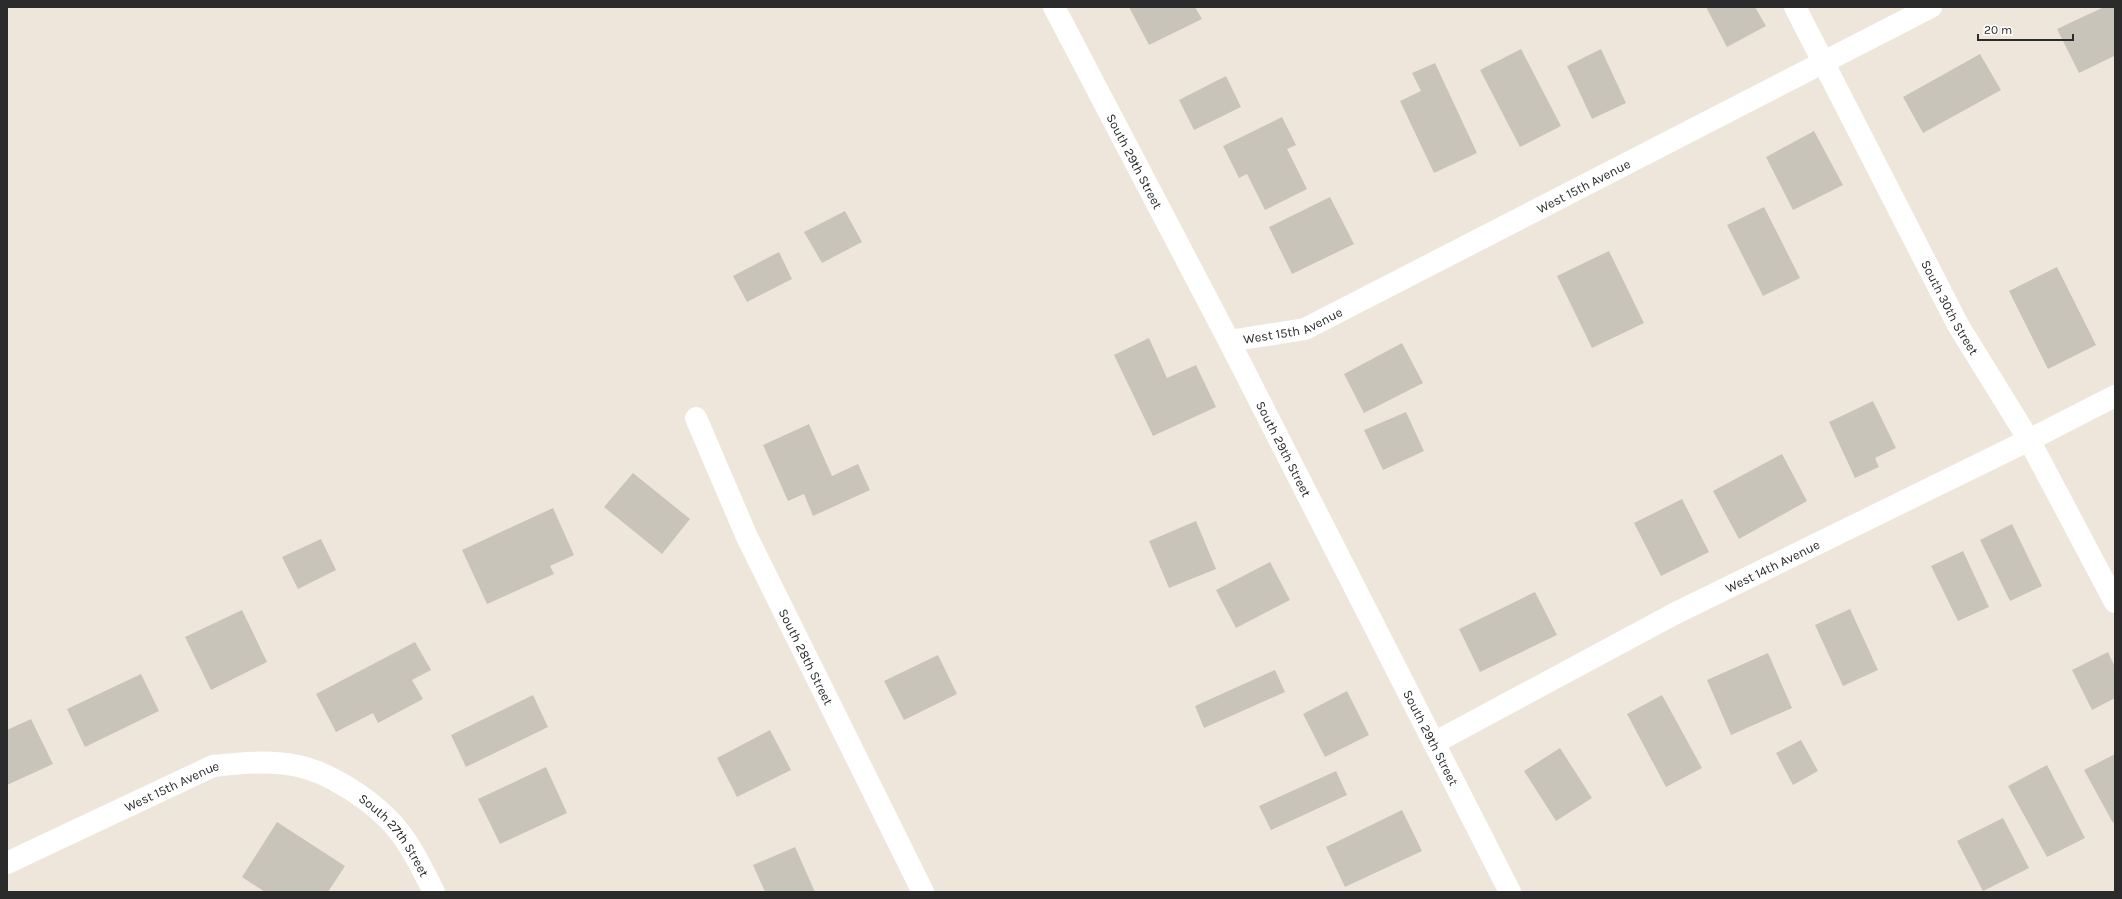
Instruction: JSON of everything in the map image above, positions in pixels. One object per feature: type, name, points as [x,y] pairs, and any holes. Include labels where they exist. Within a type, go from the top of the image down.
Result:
[{"type":"street","name":"South 29th Street","points":[[1054,7],[1229,341],[1510,892]]},
{"type":"street","name":"South 30th Street","points":[[1795,7],[1958,326],[2029,440],[2115,602]]},
{"type":"street","name":"West 15th Avenue","points":[[1229,341],[1304,329],[1931,7]]},
{"type":"street","name":"West 14th Avenue","points":[[1434,743],[1674,614],[2029,440],[2115,396]]},
{"type":"street","name":"South 28th Street","points":[[696,418],[747,537],[923,892]]},
{"type":"street","name":"West 15th Avenue","points":[[7,863],[213,766],[246,762],[299,766],[346,785]]},
{"type":"street","name":"South 27th Street","points":[[346,785],[390,820],[416,855],[434,892]]},
{"type":"building","points":[[1129,7],[1195,7],[1202,19],[1149,45]]},
{"type":"building","points":[[1706,7],[1755,7],[1766,26],[1727,47]]},
{"type":"building","points":[[2104,7],[2115,7],[2115,59],[2114,56],[2079,73],[2057,29]]},
{"type":"building","points":[[1521,49],[1561,126],[1520,147],[1480,70]]},
{"type":"building","points":[[1601,49],[1626,103],[1592,119],[1567,66]]},
{"type":"building","points":[[1980,54],[2001,90],[1923,133],[1903,97]]},
{"type":"building","points":[[1435,63],[1477,153],[1434,173],[1400,101],[1421,91],[1412,73]]},
{"type":"building","points":[[1226,76],[1241,107],[1194,130],[1179,100]]},
{"type":"building","points":[[1282,117],[1296,145],[1287,149],[1307,189],[1265,210],[1247,174],[1239,178],[1223,146]]},
{"type":"building","points":[[1814,131],[1843,185],[1793,210],[1766,157]]},
{"type":"building","points":[[1330,197],[1354,244],[1292,274],[1269,227]]},
{"type":"building","points":[[1764,207],[1800,278],[1763,296],[1727,225]]},
{"type":"building","points":[[845,211],[862,242],[822,263],[804,232]]},
{"type":"building","points":[[1609,251],[1644,323],[1592,348],[1557,276]]},
{"type":"building","points":[[779,252],[792,279],[747,302],[733,276]]},
{"type":"building","points":[[2057,267],[2096,345],[2048,369],[2009,291]]},
{"type":"building","points":[[1149,338],[1167,378],[1196,365],[1216,407],[1153,436],[1114,355]]},
{"type":"building","points":[[1402,343],[1423,383],[1364,413],[1344,374]]},
{"type":"building","points":[[1873,401],[1896,448],[1875,458],[1879,467],[1855,478],[1829,422]]},
{"type":"building","points":[[1406,412],[1424,451],[1383,470],[1364,430]]},
{"type":"building","points":[[809,424],[832,476],[858,464],[870,490],[813,516],[804,494],[788,501],[763,445]]},
{"type":"building","points":[[1782,454],[1807,501],[1739,539],[1713,491]]},
{"type":"building","points":[[633,473],[690,519],[662,554],[604,507]]},
{"type":"building","points":[[1682,499],[1709,552],[1661,576],[1634,523]]},
{"type":"building","points":[[553,508],[574,555],[550,566],[554,574],[487,604],[462,550]]},
{"type":"building","points":[[1196,521],[1216,569],[1169,588],[1149,541]]},
{"type":"building","points":[[2012,524],[2042,586],[2010,601],[1980,540]]},
{"type":"building","points":[[321,539],[336,570],[298,589],[282,557]]},
{"type":"building","points":[[1963,551],[1989,607],[1958,621],[1931,566]]},
{"type":"building","points":[[1270,562],[1290,600],[1236,628],[1216,590]]},
{"type":"building","points":[[1535,592],[1557,635],[1480,672],[1459,629]]},
{"type":"building","points":[[1850,609],[1878,670],[1843,686],[1815,625]]},
{"type":"building","points":[[242,610],[267,662],[211,690],[185,637]]},
{"type":"building","points":[[415,642],[431,670],[412,680],[423,699],[378,723],[373,713],[336,732],[316,694]]},
{"type":"building","points":[[2108,652],[2115,667],[2115,698],[2092,710],[2072,670]]},
{"type":"building","points":[[1768,653],[1792,708],[1731,735],[1707,680]]},
{"type":"building","points":[[938,655],[957,694],[904,720],[884,681]]},
{"type":"building","points":[[1275,670],[1285,692],[1204,728],[1195,706]]},
{"type":"building","points":[[141,674],[159,711],[85,747],[67,709]]},
{"type":"building","points":[[1347,691],[1369,735],[1325,757],[1303,714]]},
{"type":"building","points":[[533,695],[548,727],[466,767],[451,735]]},
{"type":"building","points":[[1662,695],[1702,768],[1666,787],[1627,714]]},
{"type":"building","points":[[31,719],[53,764],[7,785],[7,730]]},
{"type":"building","points":[[770,730],[791,770],[737,797],[717,758]]},
{"type":"building","points":[[1801,740],[1818,771],[1793,785],[1776,753]]},
{"type":"building","points":[[1560,748],[1592,798],[1556,821],[1524,771]]},
{"type":"building","points":[[2115,754],[2115,822],[2113,823],[2084,770]]},
{"type":"building","points":[[2047,765],[2085,838],[2047,857],[2008,786]]},
{"type":"building","points":[[546,767],[567,813],[500,844],[478,799]]},
{"type":"building","points":[[1336,771],[1347,795],[1271,830],[1259,806]]},
{"type":"building","points":[[1402,810],[1422,851],[1345,887],[1326,847]]},
{"type":"building","points":[[2003,818],[2029,868],[1983,891],[1957,841]]},
{"type":"building","points":[[277,822],[345,866],[328,892],[265,892],[242,877]]},
{"type":"building","points":[[795,847],[815,892],[765,892],[753,865]]}]
